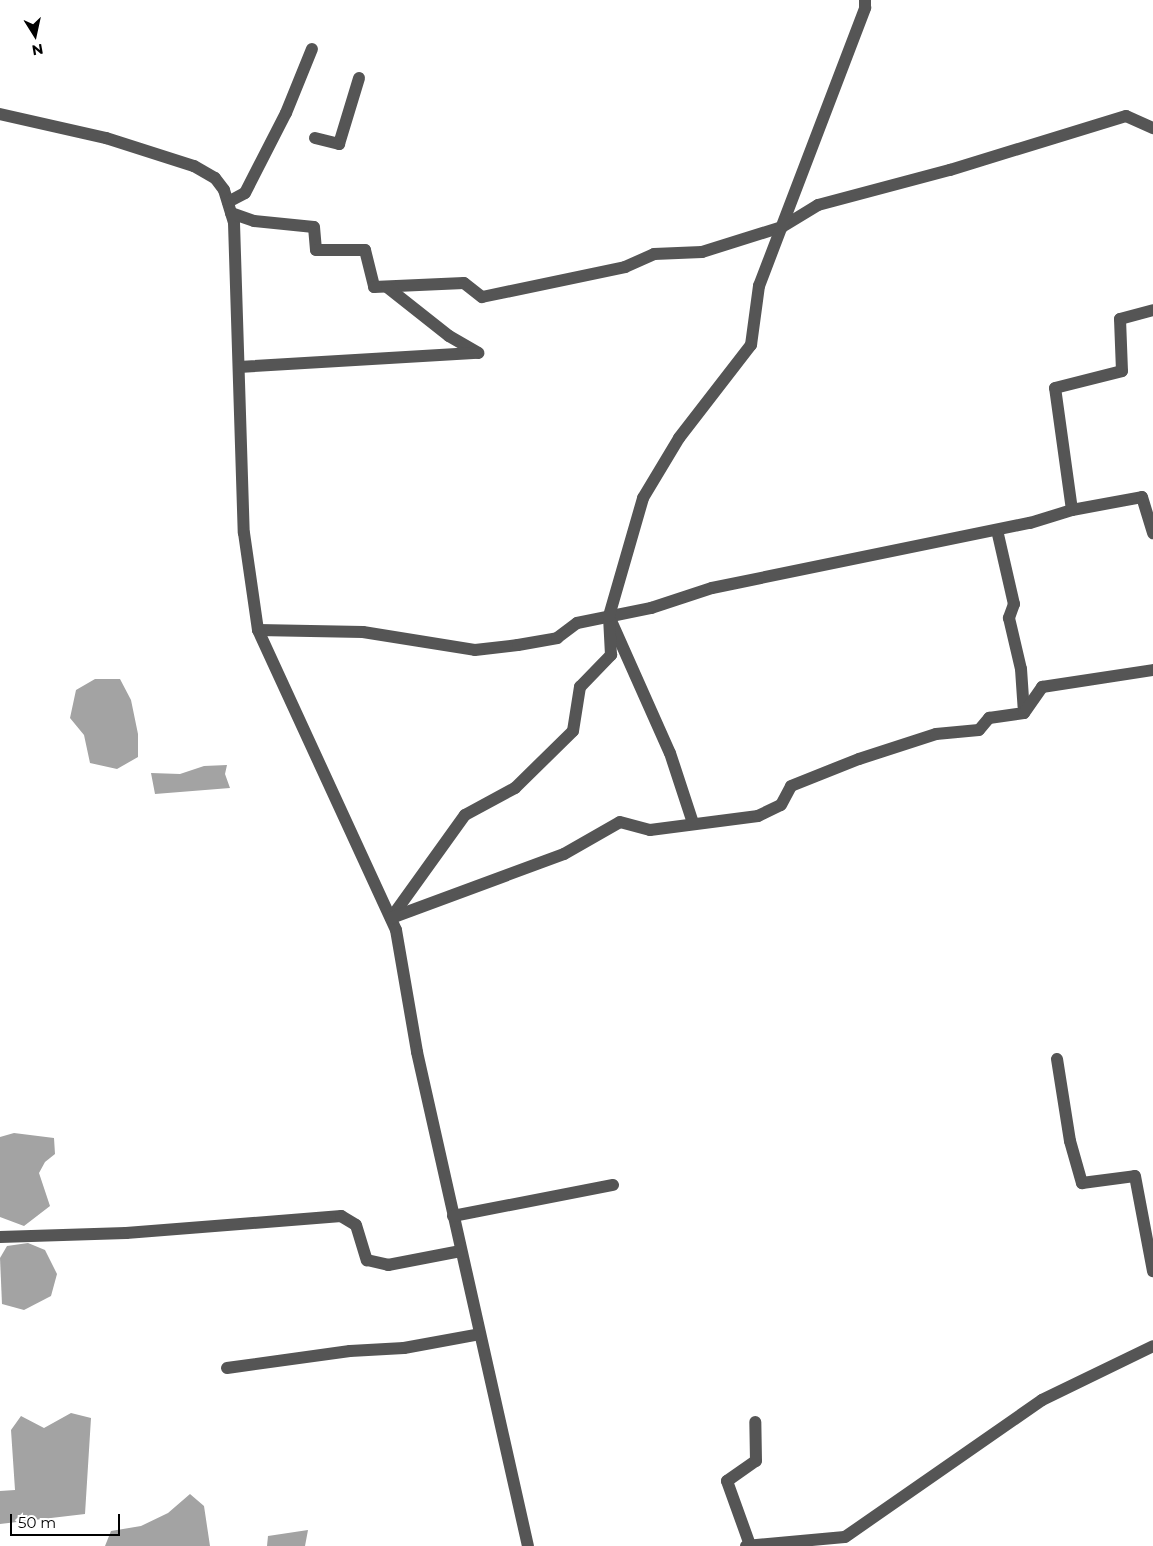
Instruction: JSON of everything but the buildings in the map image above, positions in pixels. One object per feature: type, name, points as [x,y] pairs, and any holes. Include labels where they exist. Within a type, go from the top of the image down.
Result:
[{"type":"street","points":[[390,918],[465,815],[515,788],[573,731],[580,687],[611,655],[609,616],[643,498],[679,438],[751,345],[759,286],[865,8],[865,0]]},
{"type":"street","points":[[229,207],[245,193],[286,113],[312,49]]},
{"type":"street","points":[[315,138],[339,144],[359,78]]},
{"type":"street","points":[[0,114],[106,138],[194,166],[215,178],[224,190],[229,207],[239,367],[244,533],[258,630],[396,930],[417,1052],[528,1546]]},
{"type":"street","points":[[229,207],[254,221],[314,226],[316,250],[365,250],[374,287],[464,283],[482,297],[625,267],[654,254],[702,252],[782,227],[818,205],[950,170],[1126,116],[1153,128]]},
{"type":"street","points":[[239,367],[478,353],[449,336],[387,287]]},
{"type":"street","points":[[1072,510],[1055,388],[1122,371],[1120,319],[1153,310]]},
{"type":"street","points":[[258,630],[363,632],[475,650],[557,638],[577,622],[651,608],[712,588],[998,530],[1072,510],[1142,497],[1153,533]]},
{"type":"street","points":[[998,530],[1014,604],[1009,618],[1021,669],[1024,713]]},
{"type":"street","points":[[609,616],[670,753],[694,823]]},
{"type":"street","points":[[390,918],[564,854],[620,822],[650,830],[758,816],[781,805],[791,786],[859,759],[936,734],[979,730],[989,718],[1024,713],[1042,686],[1153,670]]},
{"type":"street","points":[[1057,1059],[1070,1141],[1082,1183],[1135,1176],[1153,1271]]},
{"type":"street","points":[[453,1216],[613,1185]]},
{"type":"street","points":[[0,1237],[126,1233],[341,1216],[356,1225],[367,1260],[388,1265],[461,1251]]},
{"type":"street","points":[[228,1368],[350,1351],[404,1348],[480,1334]]},
{"type":"street","points":[[756,1422],[756,1461],[727,1481],[748,1546],[844,1537],[1042,1400],[1153,1346]]},
{"type":"shaded area","points":[[95,679],[120,679],[131,700],[138,734],[138,757],[117,769],[90,763],[84,735],[70,718],[76,690]]},
{"type":"shaded area","points":[[227,765],[225,774],[230,788],[155,794],[151,773],[180,774],[204,766]]},
{"type":"shaded area","points":[[14,1133],[54,1138],[55,1154],[45,1162],[39,1173],[50,1206],[24,1226],[0,1217],[0,1137]]},
{"type":"shaded area","points":[[28,1243],[45,1250],[57,1274],[51,1296],[24,1310],[2,1304],[0,1258],[7,1246]]},
{"type":"shaded area","points":[[71,1413],[91,1418],[85,1514],[0,1524],[0,1491],[15,1490],[11,1430],[21,1416],[44,1428]]},
{"type":"shaded area","points":[[190,1494],[204,1506],[210,1546],[105,1546],[111,1531],[141,1526],[168,1513]]},
{"type":"shaded area","points":[[308,1530],[305,1546],[267,1546],[268,1536]]}]
